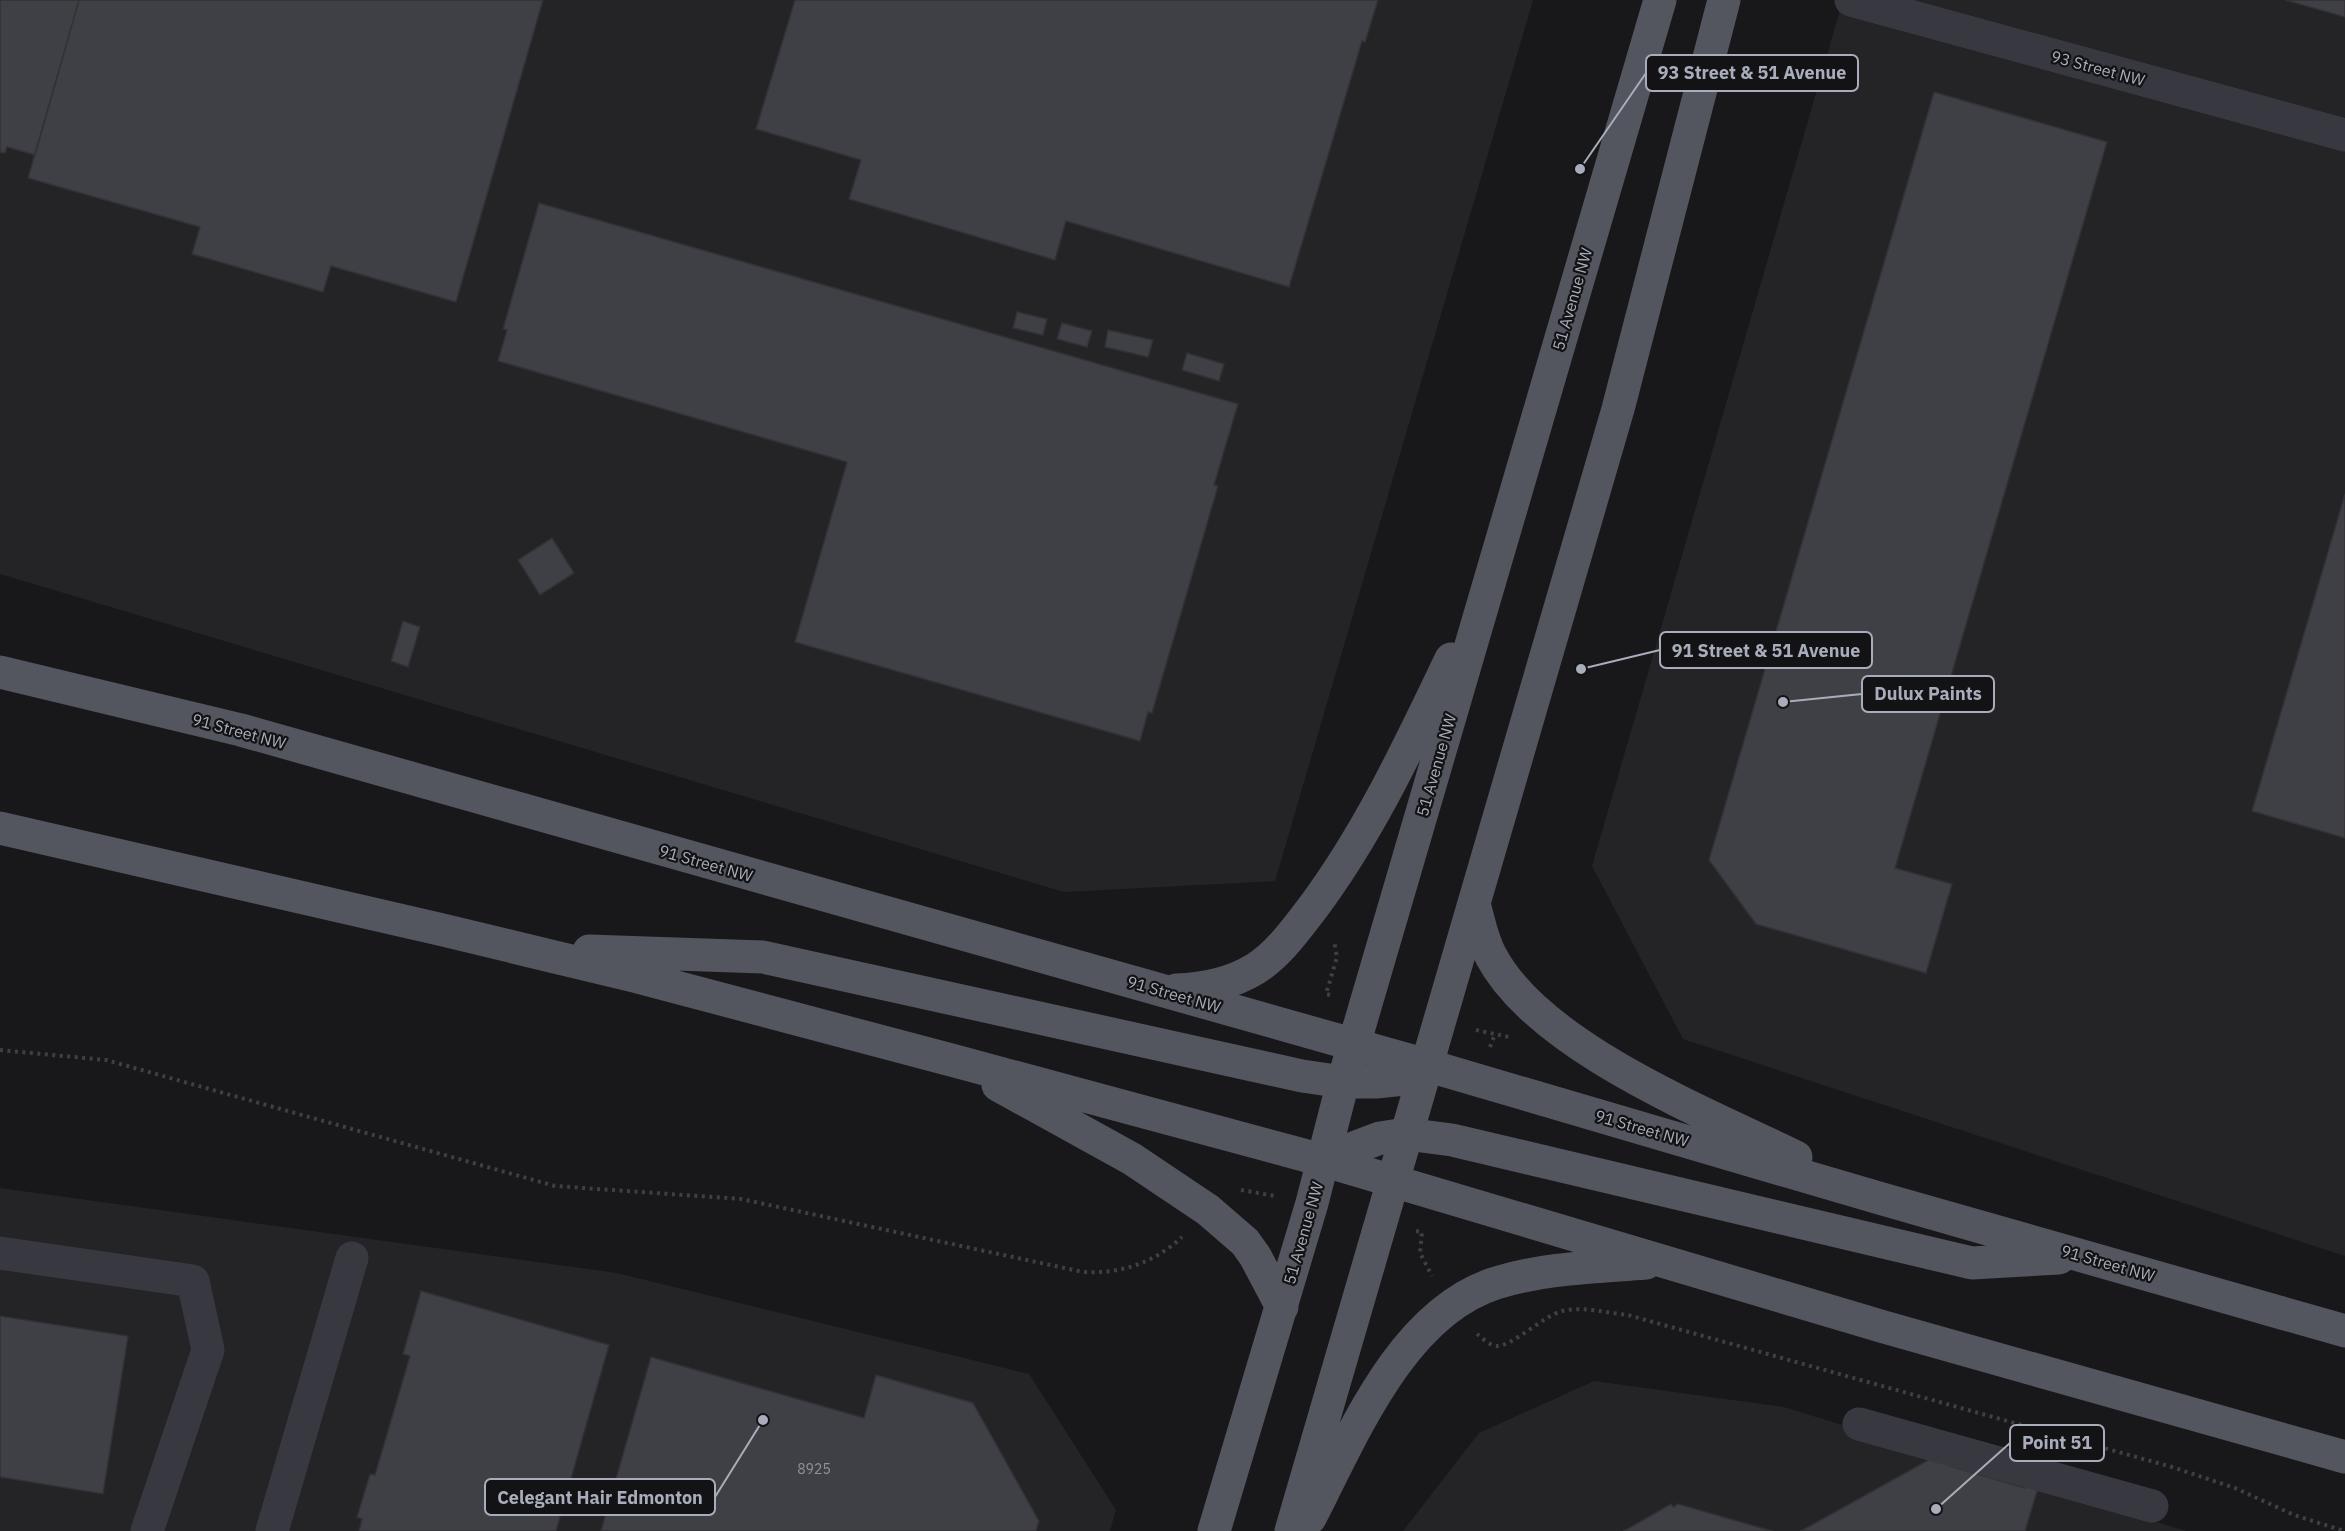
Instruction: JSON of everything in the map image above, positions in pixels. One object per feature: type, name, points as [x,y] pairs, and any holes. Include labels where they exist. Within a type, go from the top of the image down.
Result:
[{"type":"main road","name":"51 Avenue NW","points":[[1214,1531],[1282,1307],[1343,1082],[1660,0]]},
{"type":"main road","points":[[1291,1531],[1618,409],[1724,0]]},
{"type":"main road","points":[[1164,991],[1214,986],[1241,976],[1273,955],[1303,921],[1348,858],[1391,785],[1495,568]]},
{"type":"main road","name":"91 Street NW","points":[[0,672],[242,730],[1426,1065],[1879,1198],[2345,1331]]},
{"type":"main road","points":[[0,828],[519,948],[955,1061],[1322,1160],[1884,1327],[2345,1457]]},
{"type":"main road","points":[[1474,904],[1490,956],[1502,973],[1529,1003],[1589,1050],[1635,1079],[1879,1198]]},
{"type":"main road","points":[[519,948],[763,957],[1302,1076],[1343,1082],[1404,1079],[1426,1065]]},
{"type":"main road","points":[[955,1061],[1132,1159],[1208,1210],[1245,1242],[1256,1256],[1282,1307]]},
{"type":"main road","points":[[1322,1160],[1380,1138],[1406,1134],[1455,1141],[1972,1263],[2085,1257]]},
{"type":"main road","points":[[1303,1531],[1381,1385],[1403,1353],[1427,1327],[1452,1307],[1476,1291],[1495,1283],[1540,1272],[1666,1261]]},
{"type":"street","name":"93 Street NW","points":[[1851,0],[2345,135]]},
{"type":"street","points":[[0,1252],[193,1281],[208,1350],[147,1531]]},
{"type":"street","points":[[272,1531],[352,1258]]},
{"type":"street","points":[[1859,1424],[2152,1506]]},
{"type":"path","points":[[1332,936],[1336,957],[1326,994],[1341,998]]},
{"type":"path","points":[[0,1050],[106,1060],[555,1186],[741,1199],[1083,1272],[1102,1273],[1147,1262],[1185,1234]]},
{"type":"path","points":[[1237,1189],[1277,1196]]},
{"type":"path","points":[[1407,1229],[1422,1232],[1420,1252],[1436,1282]]},
{"type":"shaded area","points":[[0,0],[1533,0],[1275,881],[1064,892],[0,574]]},
{"type":"shaded area","points":[[1843,0],[2345,0],[2345,1256],[1683,1039],[1592,866]]},
{"type":"shaded area","points":[[0,1188],[617,1273],[1029,1374],[1116,1510],[1110,1531],[0,1531]]},
{"type":"shaded area","points":[[1594,1381],[1784,1407],[2186,1531],[1403,1531],[1479,1433]]},
{"type":"building","points":[[0,0],[79,0],[35,155],[7,147],[5,153],[0,152]]},
{"type":"building","points":[[79,0],[543,0],[456,302],[331,266],[323,292],[192,254],[200,227],[28,178]]},
{"type":"building","points":[[795,0],[1378,0],[1365,42],[1362,41],[1289,287],[1066,221],[1055,260],[849,199],[861,160],[756,129]]},
{"type":"building","points":[[2285,0],[2345,0],[2345,17]]},
{"type":"building","points":[[1934,92],[2107,142],[1895,868],[1952,884],[1926,973],[1756,924],[1709,860]]},
{"type":"building","points":[[539,203],[1238,404],[1214,485],[1218,486],[1152,713],[1148,712],[1140,741],[795,642],[847,462],[498,361],[507,330],[503,329]]},
{"type":"building","points":[[1017,312],[1047,319],[1043,335],[1013,328]]},
{"type":"building","points":[[1062,323],[1092,331],[1087,347],[1057,339]]},
{"type":"building","points":[[1108,330],[1153,340],[1148,357],[1105,347]]},
{"type":"building","points":[[1187,353],[1224,364],[1219,381],[1182,370]]},
{"type":"building","points":[[2345,494],[2345,838],[2252,811]]},
{"type":"building","points":[[552,538],[574,573],[540,595],[518,560]]},
{"type":"building","points":[[403,621],[420,627],[408,667],[391,661]]},
{"type":"building","points":[[421,1291],[609,1345],[556,1531],[359,1531],[362,1519],[357,1517],[370,1474],[375,1475],[410,1356],[403,1354]]},
{"type":"building","points":[[0,1316],[128,1336],[103,1494],[0,1477]]},
{"type":"building","points":[[651,1357],[864,1418],[876,1375],[973,1403],[1039,1521],[1036,1531],[601,1531]]},
{"type":"building","points":[[1941,1453],[1947,1465],[2025,1488],[2027,1481],[2039,1485],[2025,1531],[1801,1531]]},
{"type":"building","points":[[1671,1504],[1673,1507],[1678,1504],[1772,1531],[1624,1531]]},
{"type":"place","name":"93 Street & 51 Avenue","points":[[1580,169]]},
{"type":"place","name":"91 Street & 51 Avenue","points":[[1581,669]]},
{"type":"place","name":"Dulux Paints","points":[[1783,702]]},
{"type":"place","name":"Celegant Hair Edmonton","points":[[763,1420]]},
{"type":"place","name":"Point 51","points":[[1936,1509]]}]
